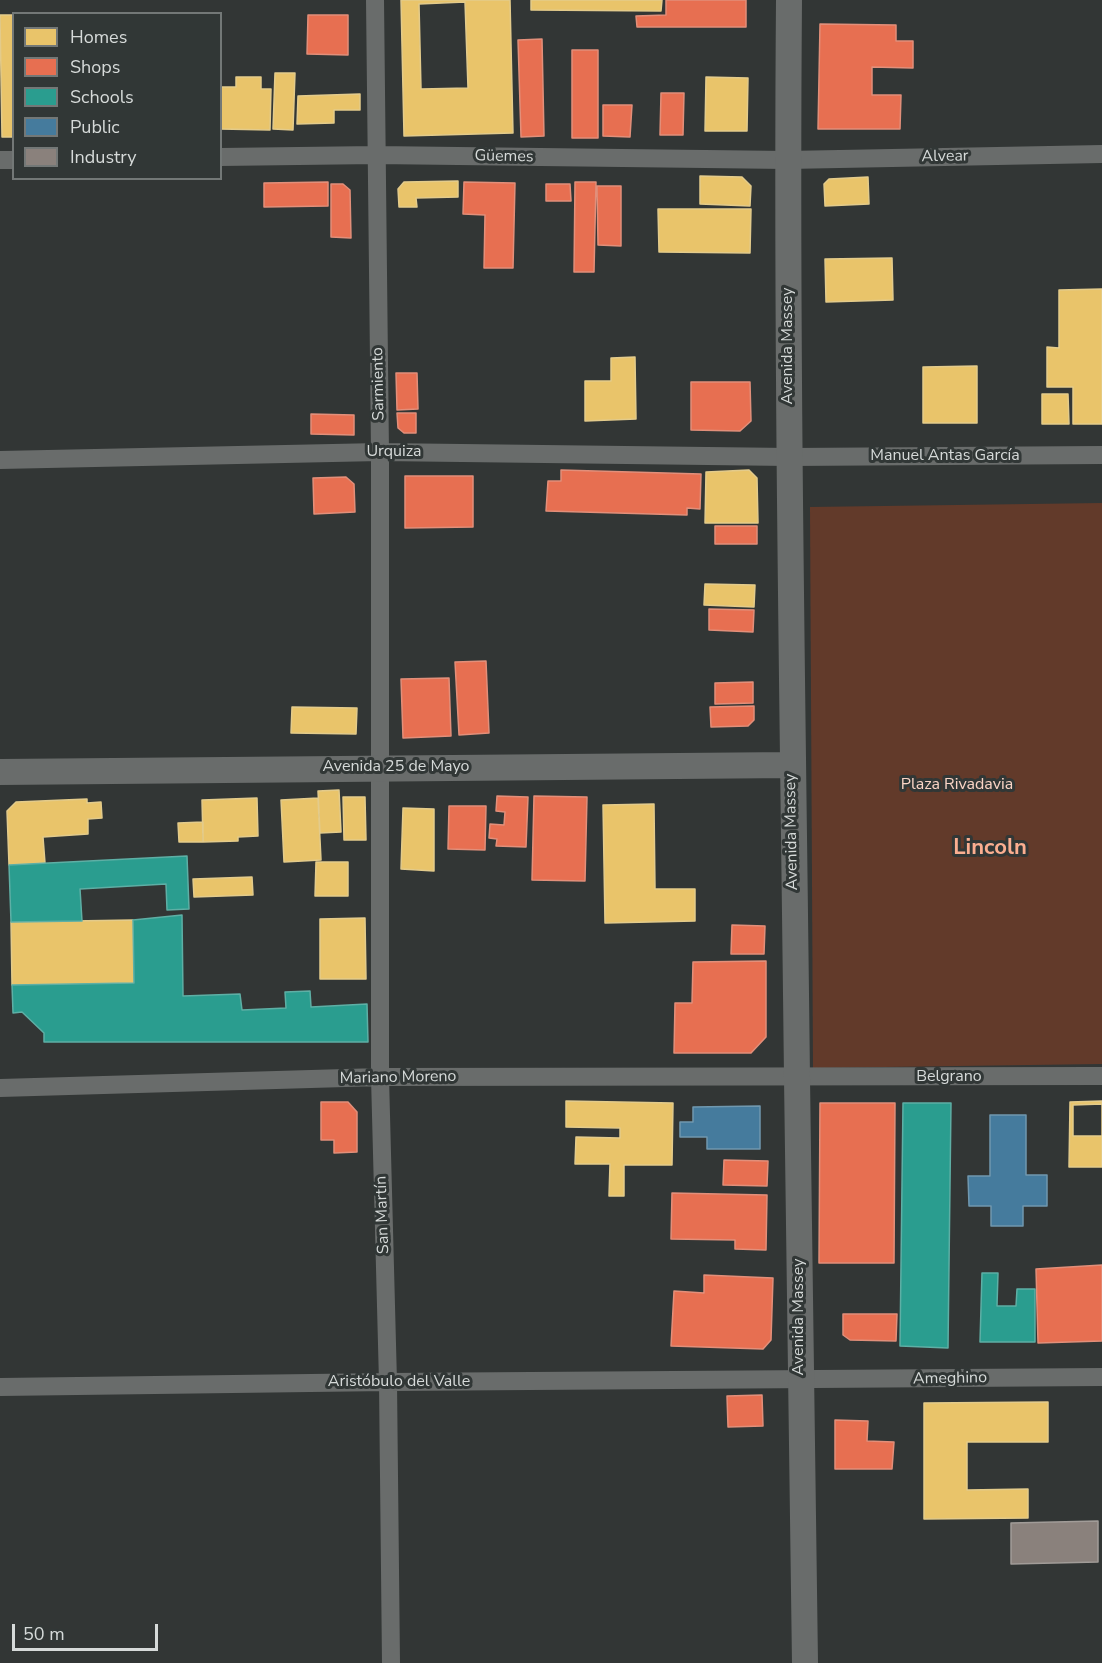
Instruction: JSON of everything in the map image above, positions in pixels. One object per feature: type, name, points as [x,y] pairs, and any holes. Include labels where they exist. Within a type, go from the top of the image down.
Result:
[{"type":"main road","name":"Avenida Massey","points":[[789,0],[791,765],[805,1663]]},
{"type":"main road","name":"Avenida 25 de Mayo","points":[[0,772],[791,765]]},
{"type":"street","name":"Sarmiento","points":[[375,0],[380,452],[378,767]]},
{"type":"street","name":"Alvear","points":[[788,160],[1102,154]]},
{"type":"street","name":"Güemes","points":[[222,157],[376,155],[788,160]]},
{"type":"street","name":"Urquiza","points":[[0,460],[380,452],[789,457]]},
{"type":"street","name":"Manuel Antas García","points":[[789,457],[1102,455]]},
{"type":"street","name":"San Martín","points":[[378,767],[380,1077],[388,1382],[391,1663]]},
{"type":"street","name":"Belgrano","points":[[797,1078],[1102,1076]]},
{"type":"street","name":"Mariano Moreno","points":[[0,1088],[380,1077],[797,1078]]},
{"type":"street","name":"Ameghino","points":[[799,1380],[1102,1377]]},
{"type":"street","name":"Aristóbulo del Valle","points":[[0,1388],[388,1382],[799,1380]]},
{"type":"green space","name":"Plaza Rivadavia","points":[[1102,503],[1102,1064],[813,1068],[810,507]]},
{"type":"building: Homes","points":[[401,0],[510,0],[513,133],[404,136]]},
{"type":"building: Homes","points":[[531,0],[662,0],[661,11],[531,10]]},
{"type":"building: Homes","points":[[465,2],[468,88],[421,89],[419,4]]},
{"type":"building: Homes","points":[[0,15],[12,15],[12,137],[2,137]]},
{"type":"building: Homes","points":[[275,73],[295,73],[293,130],[273,129]]},
{"type":"building: Homes","points":[[236,77],[261,77],[261,89],[271,89],[270,130],[222,129],[222,87],[236,87]]},
{"type":"building: Homes","points":[[706,77],[748,78],[747,131],[705,131]]},
{"type":"building: Homes","points":[[360,94],[360,110],[334,110],[334,123],[297,124],[298,96]]},
{"type":"building: Homes","points":[[700,176],[742,177],[751,186],[750,206],[700,204]]},
{"type":"building: Homes","points":[[868,177],[869,204],[825,206],[824,184],[829,179]]},
{"type":"building: Homes","points":[[458,181],[458,197],[416,198],[417,207],[399,207],[398,189],[404,182]]},
{"type":"building: Homes","points":[[658,209],[751,209],[750,253],[659,252]]},
{"type":"building: Homes","points":[[892,258],[893,300],[826,302],[825,259]]},
{"type":"building: Homes","points":[[1102,289],[1102,424],[1073,424],[1073,387],[1047,387],[1047,347],[1059,348],[1059,290]]},
{"type":"building: Homes","points":[[635,357],[636,419],[585,421],[585,381],[611,381],[611,358]]},
{"type":"building: Homes","points":[[977,366],[977,423],[923,423],[923,367]]},
{"type":"building: Homes","points":[[1042,394],[1068,394],[1069,424],[1042,424]]},
{"type":"building: Homes","points":[[749,470],[757,478],[758,523],[705,523],[706,472]]},
{"type":"building: Homes","points":[[705,584],[755,585],[754,607],[704,605]]},
{"type":"building: Homes","points":[[292,707],[357,708],[356,734],[291,733]]},
{"type":"building: Homes","points":[[339,790],[341,832],[320,833],[318,791]]},
{"type":"building: Homes","points":[[343,797],[365,797],[366,840],[344,840]]},
{"type":"building: Homes","points":[[257,798],[258,836],[238,837],[238,841],[203,842],[202,800]]},
{"type":"building: Homes","points":[[318,798],[321,860],[284,862],[281,800]]},
{"type":"building: Homes","points":[[87,799],[87,803],[101,802],[102,818],[88,819],[88,834],[43,837],[45,863],[9,865],[7,811],[16,802]]},
{"type":"building: Homes","points":[[654,804],[655,889],[695,889],[695,921],[605,923],[603,805]]},
{"type":"building: Homes","points":[[403,808],[434,809],[434,871],[401,869]]},
{"type":"building: Homes","points":[[203,822],[203,842],[179,842],[178,823]]},
{"type":"building: Homes","points":[[316,862],[348,862],[348,896],[315,896]]},
{"type":"building: Homes","points":[[252,877],[253,895],[194,897],[193,879]]},
{"type":"building: Homes","points":[[365,918],[366,979],[320,979],[320,919]]},
{"type":"building: Homes","points":[[133,920],[134,983],[12,985],[11,922]]},
{"type":"building: Homes","points":[[566,1101],[673,1103],[672,1165],[624,1165],[624,1196],[609,1196],[610,1164],[575,1164],[576,1137],[620,1138],[620,1128],[566,1127]]},
{"type":"building: Homes","points":[[1102,1101],[1102,1167],[1069,1167],[1070,1102]]},
{"type":"building: Homes","points":[[1102,1104],[1102,1136],[1073,1136],[1073,1105]]},
{"type":"building: Homes","points":[[1001,1120],[1014,1120],[1015,1132],[1001,1132]]},
{"type":"building: Homes","points":[[1048,1402],[1048,1442],[967,1442],[967,1490],[1028,1489],[1028,1518],[924,1519],[924,1403]]},
{"type":"building: Shops","points":[[666,0],[746,0],[746,27],[637,27],[636,16],[666,15]]},
{"type":"building: Shops","points":[[308,15],[348,15],[348,55],[307,54]]},
{"type":"building: Shops","points":[[820,24],[896,25],[896,41],[913,41],[913,68],[872,67],[872,95],[901,95],[900,129],[818,129]]},
{"type":"building: Shops","points":[[542,39],[544,136],[521,137],[518,40]]},
{"type":"building: Shops","points":[[572,50],[598,50],[598,138],[572,138]]},
{"type":"building: Shops","points":[[661,93],[684,93],[683,135],[660,135]]},
{"type":"building: Shops","points":[[603,105],[632,105],[630,137],[603,136]]},
{"type":"building: Shops","points":[[328,182],[328,206],[264,207],[264,183]]},
{"type":"building: Shops","points":[[464,182],[515,183],[513,268],[484,268],[485,215],[463,214]]},
{"type":"building: Shops","points":[[575,182],[596,182],[594,272],[574,272]]},
{"type":"building: Shops","points":[[331,184],[343,184],[350,190],[351,238],[331,237]]},
{"type":"building: Shops","points":[[546,184],[570,184],[571,201],[546,201]]},
{"type":"building: Shops","points":[[597,186],[621,186],[621,246],[598,245]]},
{"type":"building: Shops","points":[[396,373],[417,373],[418,409],[397,410]]},
{"type":"building: Shops","points":[[691,382],[750,382],[751,421],[740,431],[691,430]]},
{"type":"building: Shops","points":[[397,413],[416,413],[416,433],[404,433],[398,428]]},
{"type":"building: Shops","points":[[311,414],[354,415],[354,435],[311,434]]},
{"type":"building: Shops","points":[[561,470],[701,474],[700,509],[687,508],[687,515],[546,511],[548,481],[561,481]]},
{"type":"building: Shops","points":[[405,476],[473,476],[473,527],[405,528]]},
{"type":"building: Shops","points":[[346,477],[354,484],[355,512],[314,514],[313,478]]},
{"type":"building: Shops","points":[[715,526],[757,526],[757,544],[715,544]]},
{"type":"building: Shops","points":[[709,609],[754,610],[753,632],[709,630]]},
{"type":"building: Shops","points":[[486,661],[489,733],[459,735],[455,662]]},
{"type":"building: Shops","points":[[449,678],[451,736],[403,738],[401,679]]},
{"type":"building: Shops","points":[[753,682],[753,703],[715,704],[715,683]]},
{"type":"building: Shops","points":[[754,706],[754,720],[748,726],[711,727],[710,707]]},
{"type":"building: Shops","points":[[497,796],[528,797],[526,847],[496,846],[497,839],[489,838],[490,824],[504,825],[505,812],[496,811]]},
{"type":"building: Shops","points":[[534,796],[587,797],[585,881],[532,880]]},
{"type":"building: Shops","points":[[449,806],[486,806],[485,850],[448,849]]},
{"type":"building: Shops","points":[[732,925],[765,926],[764,954],[731,954]]},
{"type":"building: Shops","points":[[766,961],[766,1037],[751,1053],[674,1053],[675,1003],[692,1003],[693,962]]},
{"type":"building: Shops","points":[[321,1102],[348,1102],[357,1112],[357,1152],[334,1153],[334,1140],[321,1140]]},
{"type":"building: Shops","points":[[820,1103],[895,1103],[894,1263],[819,1263]]},
{"type":"building: Shops","points":[[724,1160],[768,1161],[767,1186],[723,1185]]},
{"type":"building: Shops","points":[[672,1193],[767,1195],[766,1250],[735,1249],[735,1240],[671,1239]]},
{"type":"building: Shops","points":[[1102,1265],[1102,1341],[1038,1343],[1036,1269]]},
{"type":"building: Shops","points":[[704,1275],[773,1278],[771,1340],[763,1349],[671,1346],[674,1291],[704,1293]]},
{"type":"building: Shops","points":[[843,1314],[897,1314],[896,1341],[850,1340],[843,1335]]},
{"type":"building: Shops","points":[[762,1395],[763,1426],[728,1427],[727,1396]]},
{"type":"building: Shops","points":[[835,1420],[868,1421],[867,1441],[894,1442],[892,1469],[835,1469]]},
{"type":"building: Schools","points":[[187,856],[189,909],[167,910],[166,884],[80,889],[82,921],[11,922],[9,865]]},
{"type":"building: Schools","points":[[182,915],[183,996],[240,994],[242,1010],[286,1008],[285,992],[310,991],[311,1007],[367,1004],[368,1042],[44,1042],[44,1033],[22,1012],[13,1013],[12,985],[134,983],[133,920]]},
{"type":"building: Schools","points":[[903,1103],[951,1103],[948,1348],[900,1346]]},
{"type":"building: Schools","points":[[982,1273],[998,1273],[997,1306],[1016,1306],[1017,1289],[1035,1289],[1035,1342],[980,1342]]},
{"type":"building: Public","points":[[760,1106],[760,1149],[707,1149],[707,1137],[680,1137],[680,1122],[693,1122],[693,1107]]},
{"type":"building: Public","points":[[990,1115],[1026,1115],[1026,1175],[1047,1175],[1047,1206],[1023,1206],[1023,1226],[991,1226],[991,1206],[969,1206],[968,1176],[990,1176]]},
{"type":"building: Industry","points":[[1098,1521],[1098,1562],[1011,1564],[1011,1523]]},
{"type":"district","name":"Lincoln","points":[[990,849]]}]
